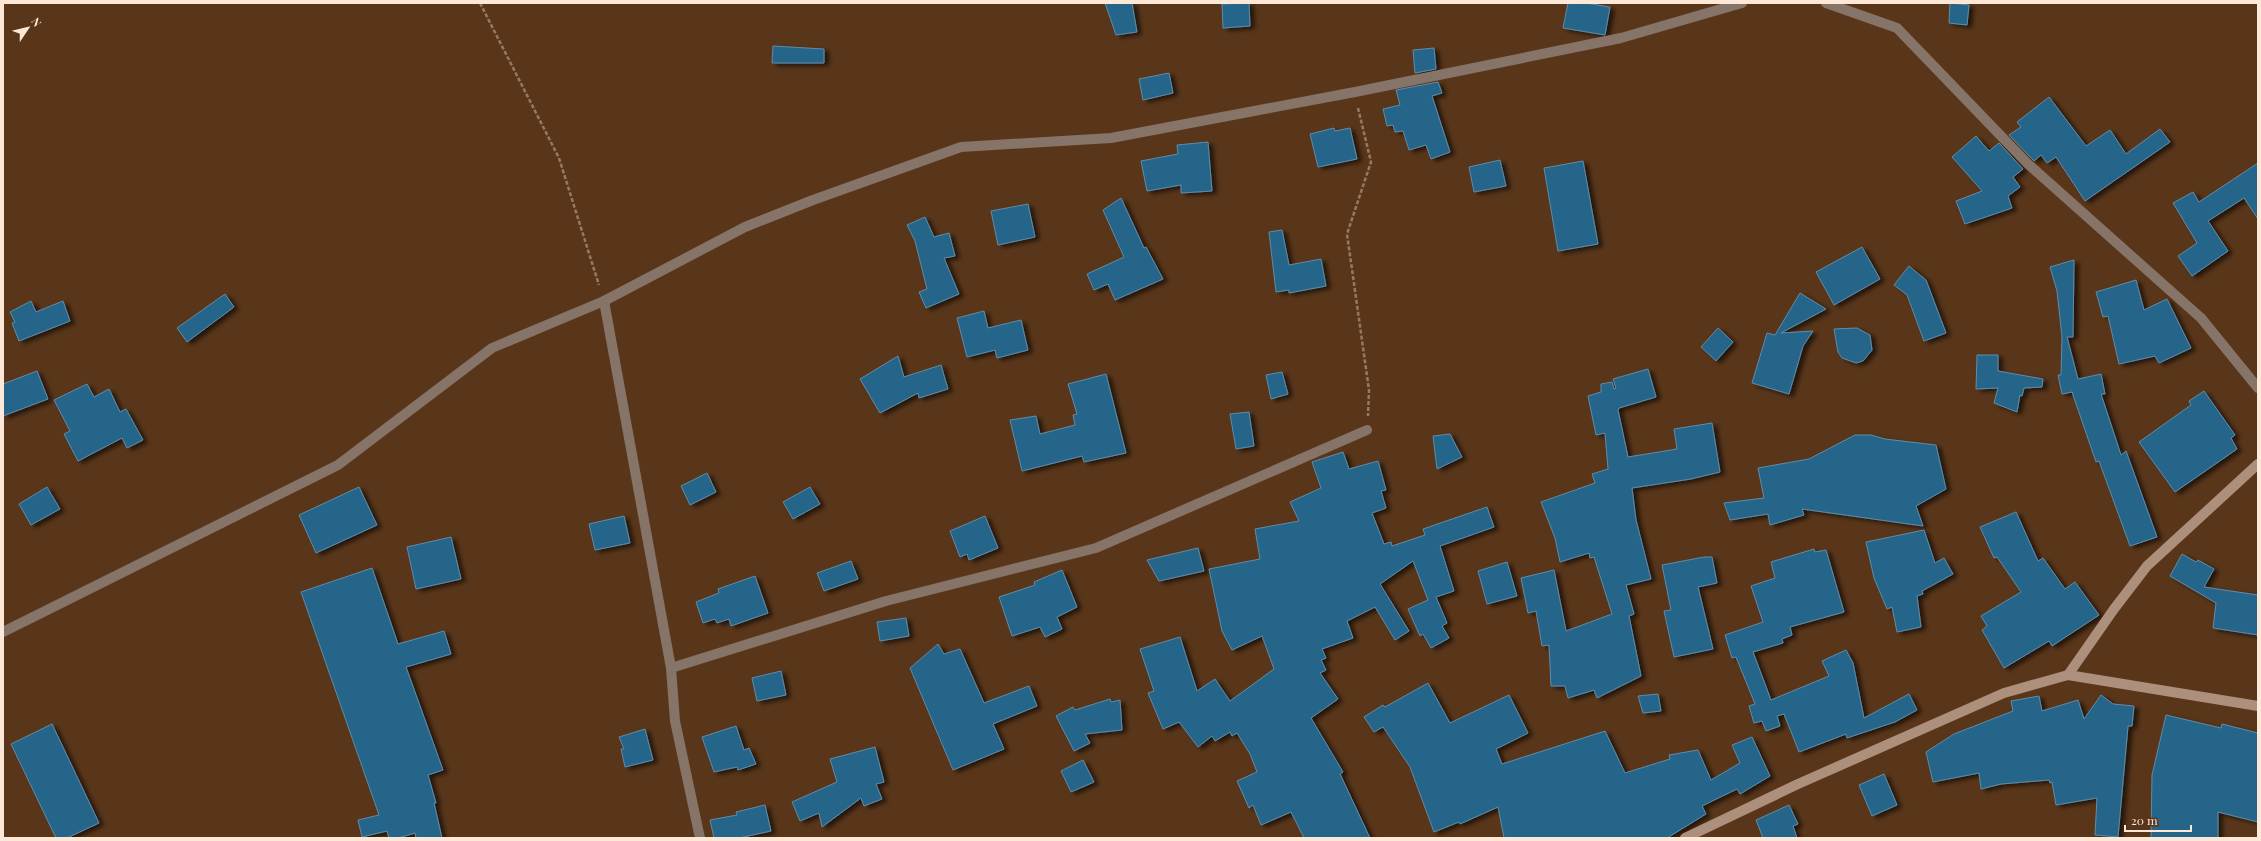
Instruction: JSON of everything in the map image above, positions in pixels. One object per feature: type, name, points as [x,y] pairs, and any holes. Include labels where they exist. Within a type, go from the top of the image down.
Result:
[{"type":"main road","points":[[2068,675],[2114,609],[2147,566],[2258,464]]},
{"type":"main road","points":[[1685,838],[1798,784],[2004,694],[2068,675],[2258,706]]},
{"type":"street","points":[[3,632],[338,465],[492,348],[604,301],[745,227],[960,147],[1111,138],[1354,92],[1621,38],[1742,3]]},
{"type":"street","points":[[1826,3],[1897,28],[2028,164],[2201,318],[2258,388]]},
{"type":"street","points":[[604,301],[671,668],[675,720],[700,838]]},
{"type":"street","points":[[671,668],[886,601],[1096,548],[1367,430]]},
{"type":"path","points":[[480,3],[559,158],[604,301]]},
{"type":"path","points":[[1354,92],[1371,162],[1348,234],[1369,390],[1367,430]]},
{"type":"building","points":[[1105,3],[1132,3],[1137,32],[1116,35]]},
{"type":"building","points":[[1249,3],[1250,26],[1223,28],[1222,4]]},
{"type":"building","points":[[1568,3],[1586,3],[1610,7],[1605,35],[1563,28]]},
{"type":"building","points":[[1950,3],[1969,5],[1967,25],[1949,23]]},
{"type":"building","points":[[773,46],[824,49],[824,63],[772,63]]},
{"type":"building","points":[[1434,48],[1436,69],[1415,73],[1413,50]]},
{"type":"building","points":[[1169,73],[1173,93],[1143,100],[1139,79]]},
{"type":"building","points":[[1438,82],[1442,93],[1432,96],[1450,152],[1431,159],[1426,145],[1409,150],[1403,131],[1395,132],[1393,125],[1387,126],[1383,109],[1400,105],[1396,90]]},
{"type":"building","points":[[2049,97],[2086,146],[2110,130],[2126,154],[2160,129],[2170,142],[2085,201],[2056,157],[2047,163],[2041,155],[2034,161],[2009,135],[2021,127],[2017,122]]},
{"type":"building","points":[[1334,128],[1335,131],[1350,128],[1357,159],[1318,167],[1310,134]]},
{"type":"building","points":[[1976,136],[1989,151],[1999,143],[2023,169],[2013,177],[2020,187],[2008,196],[2012,208],[1965,224],[1956,201],[1982,191],[1952,157]]},
{"type":"building","points":[[1208,142],[1212,191],[1181,193],[1181,185],[1147,191],[1141,161],[1178,154],[1177,145]]},
{"type":"building","points":[[1500,160],[1506,186],[1474,192],[1469,167]]},
{"type":"building","points":[[1583,161],[1598,244],[1558,251],[1544,168]]},
{"type":"building","points":[[2258,163],[2258,219],[2244,198],[2208,221],[2228,251],[2192,276],[2178,256],[2197,243],[2173,203],[2193,192],[2199,202]]},
{"type":"building","points":[[1121,198],[1144,248],[1146,247],[1163,279],[1115,300],[1108,284],[1094,290],[1087,274],[1124,257],[1103,210]]},
{"type":"building","points":[[1028,204],[1035,237],[998,245],[991,211]]},
{"type":"building","points":[[925,217],[934,237],[949,233],[955,256],[944,258],[959,294],[926,308],[919,292],[927,289],[915,241],[907,225]]},
{"type":"building","points":[[1282,230],[1289,265],[1321,259],[1326,286],[1289,293],[1289,290],[1276,292],[1269,232]]},
{"type":"building","points":[[1862,247],[1880,279],[1834,305],[1816,272]]},
{"type":"building","points":[[2074,260],[2073,337],[2067,337],[2078,379],[2101,374],[2105,394],[2101,394],[2121,455],[2126,451],[2157,537],[2130,546],[2099,461],[2096,462],[2072,392],[2062,394],[2058,375],[2061,375],[2062,337],[2057,291],[2050,267]]},
{"type":"building","points":[[1909,266],[1926,280],[1946,333],[1924,341],[1907,295],[1894,285]]},
{"type":"building","points":[[2136,280],[2144,310],[2167,299],[2191,348],[2159,363],[2155,356],[2119,364],[2108,316],[2103,317],[2096,292]]},
{"type":"building","points":[[1800,293],[1826,309],[1781,333],[1813,331],[1803,346],[1789,394],[1752,383],[1767,333],[1775,335]]},
{"type":"building","points":[[225,294],[234,307],[187,342],[177,328]]},
{"type":"building","points":[[31,301],[36,312],[63,301],[70,321],[19,341],[12,323],[15,322],[10,312]]},
{"type":"building","points":[[984,311],[988,328],[1021,320],[1028,350],[997,358],[995,350],[967,357],[957,318]]},
{"type":"building","points":[[1718,328],[1733,342],[1716,361],[1701,347]]},
{"type":"building","points":[[1857,328],[1870,335],[1872,350],[1863,361],[1856,363],[1842,358],[1838,352],[1834,329]]},
{"type":"building","points":[[1977,355],[1998,355],[1998,371],[2043,379],[2042,387],[2024,388],[2022,396],[2020,395],[2017,412],[1994,403],[1998,388],[1976,389]]},
{"type":"building","points":[[898,356],[904,377],[941,365],[948,389],[919,398],[918,393],[880,413],[860,379]]},
{"type":"building","points":[[1648,369],[1656,397],[1619,408],[1618,410],[1628,457],[1677,449],[1674,429],[1712,423],[1720,472],[1691,479],[1632,488],[1636,520],[1651,579],[1626,585],[1634,614],[1629,616],[1641,676],[1597,698],[1594,690],[1568,698],[1565,686],[1551,686],[1549,645],[1542,646],[1536,611],[1528,613],[1521,578],[1554,570],[1566,631],[1612,614],[1594,557],[1590,558],[1589,553],[1560,562],[1555,538],[1541,502],[1595,483],[1592,474],[1608,469],[1605,433],[1596,435],[1588,396],[1601,392],[1601,384],[1612,382],[1614,389],[1616,388],[1613,379]]},
{"type":"building","points":[[37,371],[48,399],[3,416],[3,384]]},
{"type":"building","points":[[1282,372],[1288,394],[1271,399],[1266,375]]},
{"type":"building","points":[[1106,374],[1126,453],[1084,462],[1082,456],[1022,471],[1010,420],[1036,416],[1040,434],[1075,425],[1073,415],[1077,414],[1068,384]]},
{"type":"building","points":[[87,384],[94,397],[109,389],[120,412],[126,409],[143,440],[127,448],[122,438],[78,461],[64,434],[70,431],[54,400]]},
{"type":"building","points":[[2204,391],[2235,435],[2231,438],[2237,449],[2175,492],[2139,442],[2191,405],[2189,401]]},
{"type":"building","points":[[1249,412],[1254,446],[1236,449],[1230,414]]},
{"type":"building","points":[[1450,434],[1462,457],[1437,469],[1433,436]]},
{"type":"building","points":[[1855,435],[1871,435],[1885,439],[1936,445],[1946,489],[1916,506],[1923,526],[1802,509],[1804,515],[1770,525],[1768,514],[1730,520],[1724,503],[1764,498],[1758,468],[1809,459]]},
{"type":"building","points":[[1343,452],[1349,469],[1378,461],[1386,490],[1381,491],[1386,508],[1372,513],[1384,544],[1391,542],[1392,546],[1425,535],[1423,529],[1487,507],[1494,527],[1440,546],[1454,591],[1436,597],[1447,623],[1442,626],[1449,638],[1431,648],[1423,634],[1420,636],[1408,609],[1428,600],[1413,561],[1380,584],[1409,631],[1395,640],[1375,607],[1347,621],[1353,638],[1322,649],[1326,658],[1321,660],[1326,670],[1320,673],[1338,699],[1311,718],[1343,772],[1340,774],[1370,838],[1304,838],[1291,812],[1261,825],[1253,805],[1249,808],[1237,781],[1257,772],[1250,754],[1237,733],[1232,736],[1230,732],[1215,741],[1212,736],[1198,747],[1179,722],[1163,729],[1148,693],[1154,691],[1140,649],[1180,637],[1197,691],[1215,679],[1230,701],[1274,669],[1262,636],[1232,650],[1222,631],[1209,569],[1260,559],[1255,529],[1299,521],[1290,502],[1321,488],[1312,462]]},
{"type":"building","points":[[707,473],[716,492],[690,505],[681,486]]},
{"type":"building","points":[[47,487],[60,509],[31,525],[19,504]]},
{"type":"building","points":[[359,487],[377,525],[316,553],[299,515]]},
{"type":"building","points":[[810,487],[820,504],[793,519],[783,502]]},
{"type":"building","points":[[2016,512],[2038,561],[2043,558],[2065,589],[2075,582],[2099,615],[2052,646],[2049,641],[2004,668],[1982,630],[1987,626],[1981,616],[2021,592],[1997,557],[1994,558],[1980,527]]},
{"type":"building","points":[[624,516],[630,543],[595,550],[589,524]]},
{"type":"building","points":[[985,516],[998,548],[969,560],[967,554],[960,557],[950,531]]},
{"type":"building","points":[[1924,530],[1935,563],[1944,558],[1953,574],[1922,591],[1923,594],[1917,596],[1921,627],[1897,632],[1892,607],[1887,609],[1874,578],[1866,542]]},
{"type":"building","points":[[451,537],[461,579],[416,589],[407,547]]},
{"type":"building","points":[[1198,548],[1204,571],[1159,581],[1147,560]]},
{"type":"building","points":[[1814,549],[1815,552],[1826,550],[1844,612],[1790,627],[1792,635],[1782,639],[1783,643],[1753,652],[1771,700],[1829,676],[1822,661],[1846,650],[1853,663],[1864,718],[1909,694],[1917,710],[1895,722],[1847,738],[1846,734],[1799,752],[1784,714],[1777,716],[1780,726],[1766,731],[1762,721],[1754,723],[1749,706],[1755,704],[1736,657],[1732,658],[1725,635],[1763,622],[1751,586],[1775,578],[1771,562]]},
{"type":"building","points":[[2182,554],[2196,562],[2198,560],[2214,569],[2204,587],[2258,595],[2258,635],[2213,628],[2216,603],[2170,576]]},
{"type":"building","points":[[1704,557],[1712,557],[1717,583],[1698,587],[1713,649],[1674,657],[1664,611],[1671,610],[1662,565]]},
{"type":"building","points":[[851,561],[858,579],[824,591],[817,573]]},
{"type":"building","points":[[1507,562],[1517,596],[1487,604],[1478,571]]},
{"type":"building","points":[[372,568],[398,644],[444,631],[451,654],[406,667],[443,770],[428,775],[436,803],[434,803],[442,838],[416,838],[415,833],[398,838],[389,838],[387,831],[362,837],[358,820],[379,815],[301,592]]},
{"type":"building","points":[[1062,570],[1077,607],[1057,617],[1062,629],[1045,637],[1040,627],[1012,636],[999,597],[1035,585],[1034,582]]},
{"type":"building","points":[[755,576],[768,613],[731,626],[729,619],[717,623],[715,619],[703,623],[696,602],[719,593],[718,589]]},
{"type":"building","points":[[906,618],[909,636],[880,641],[877,622]]},
{"type":"building","points":[[938,644],[944,654],[960,649],[984,703],[1029,686],[1037,706],[993,724],[1004,749],[953,770],[910,668]]},
{"type":"building","points":[[781,671],[786,695],[757,701],[752,678]]},
{"type":"building","points":[[1428,683],[1450,723],[1509,695],[1528,733],[1496,749],[1502,764],[1605,731],[1625,773],[1670,759],[1669,755],[1698,750],[1711,780],[1740,763],[1732,745],[1752,737],[1770,776],[1740,794],[1737,789],[1702,806],[1706,814],[1667,838],[1504,838],[1498,807],[1460,824],[1459,822],[1434,832],[1410,767],[1383,727],[1374,732],[1364,717],[1383,705],[1385,707]]},
{"type":"building","points":[[1658,694],[1661,711],[1643,713],[1638,696]]},
{"type":"building","points":[[2101,695],[2113,704],[2134,706],[2132,726],[2128,726],[2118,837],[2095,835],[2097,798],[2056,805],[2052,782],[2050,783],[2049,780],[2001,784],[1981,789],[1979,773],[1933,782],[1926,752],[1954,734],[2013,711],[2011,701],[2039,696],[2042,711],[2078,700],[2084,719]]},
{"type":"building","points":[[1110,699],[1111,702],[1120,700],[1122,730],[1085,734],[1090,743],[1074,751],[1056,716],[1073,707],[1075,710]]},
{"type":"building","points":[[2166,715],[2221,728],[2222,724],[2258,733],[2258,822],[2218,812],[2218,838],[2151,838],[2152,775]]},
{"type":"building","points":[[52,724],[99,823],[67,838],[56,838],[11,744]]},
{"type":"building","points":[[736,726],[744,750],[749,748],[756,764],[738,770],[737,767],[714,772],[702,737]]},
{"type":"building","points":[[645,729],[653,760],[625,767],[621,749],[624,749],[619,737]]},
{"type":"building","points":[[875,747],[884,782],[876,784],[882,799],[864,806],[861,798],[822,827],[819,813],[800,821],[792,802],[837,782],[830,759]]},
{"type":"building","points":[[1083,760],[1094,782],[1071,792],[1061,771]]},
{"type":"building","points":[[1884,774],[1897,805],[1872,816],[1859,785]]},
{"type":"building","points":[[765,805],[771,831],[739,838],[714,838],[710,820],[737,815],[736,812]]},
{"type":"building","points":[[1789,805],[1798,824],[1793,826],[1797,838],[1763,838],[1756,820]]}]
